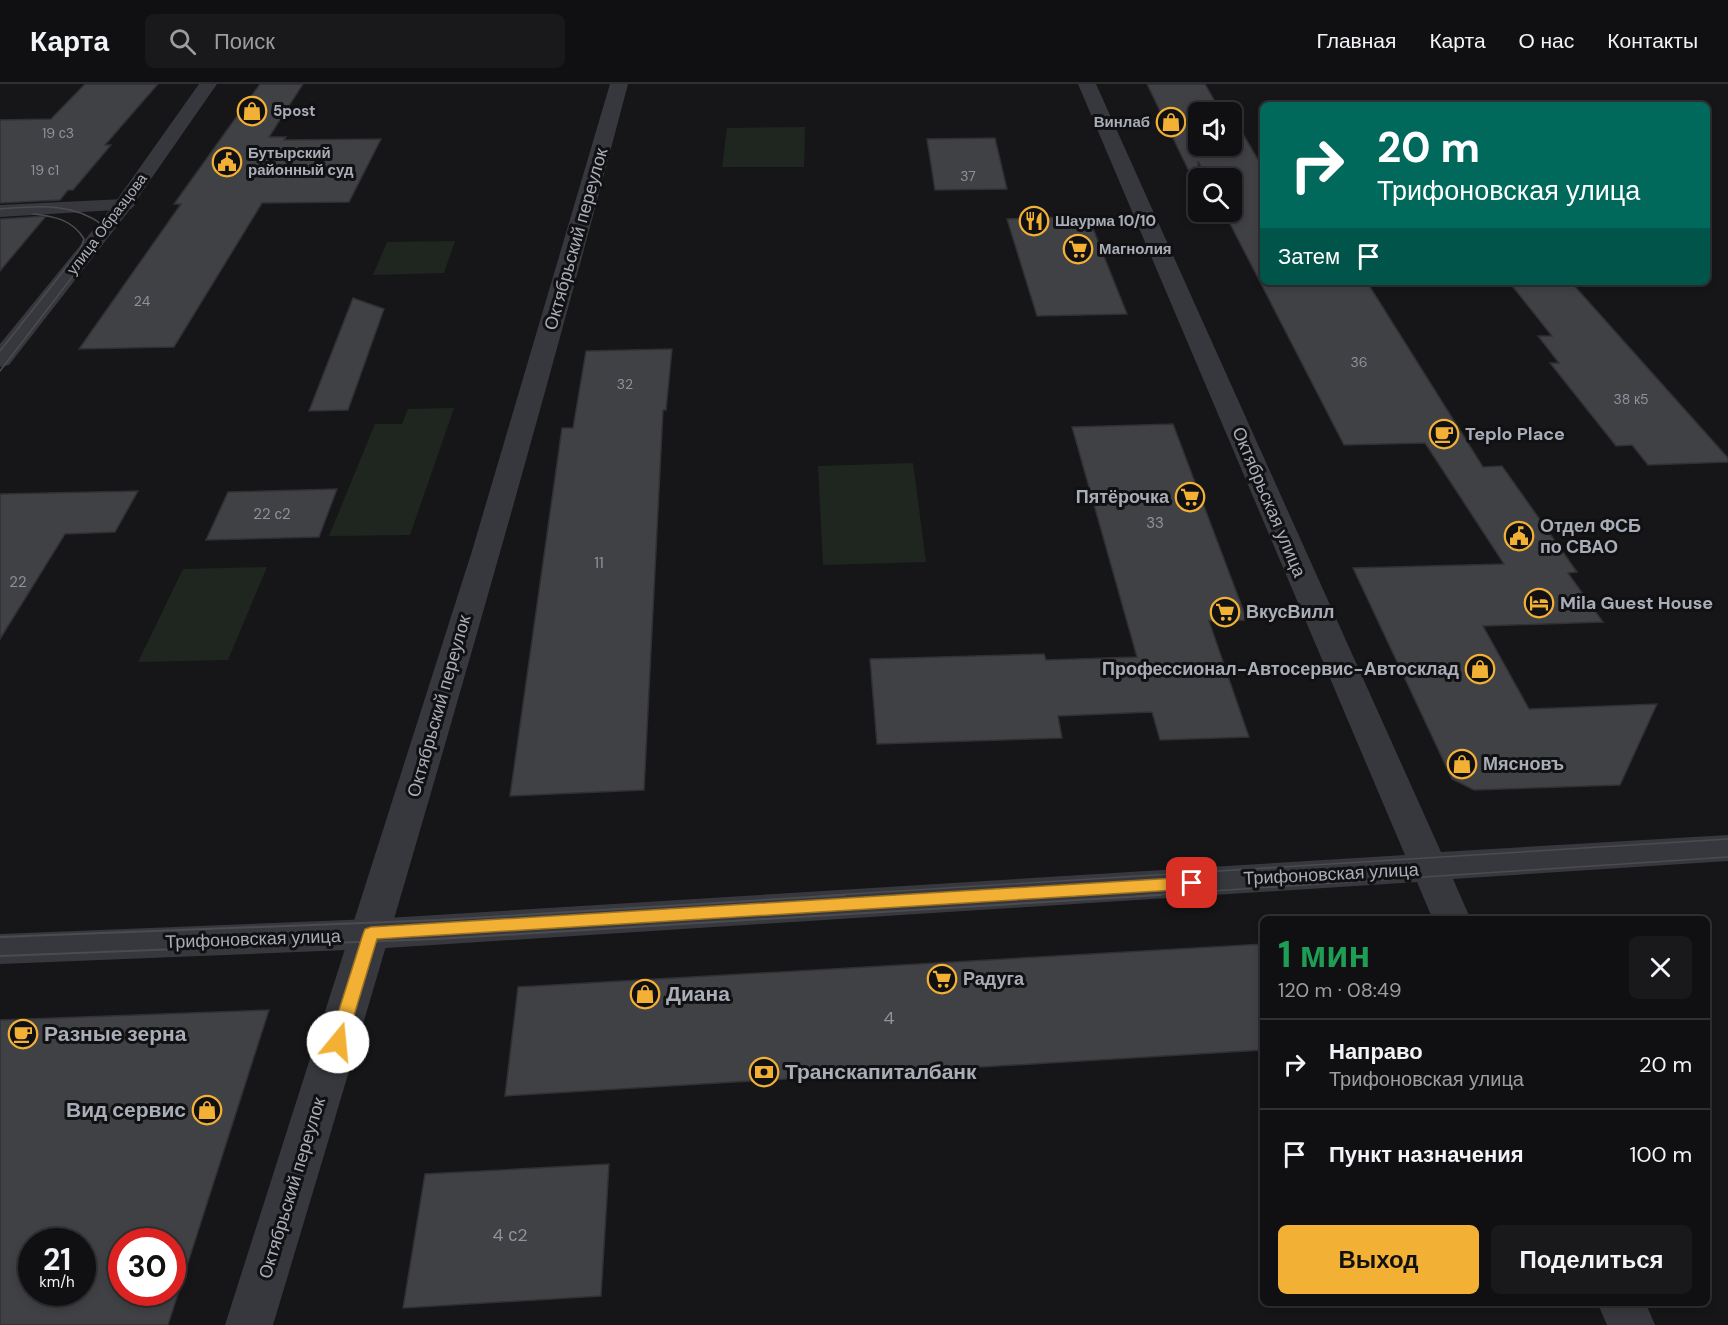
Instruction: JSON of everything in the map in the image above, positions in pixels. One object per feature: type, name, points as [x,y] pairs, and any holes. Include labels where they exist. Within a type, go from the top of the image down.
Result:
[{"type":"street","name":"улица Образцова","points":[[0,360],[123,205],[208,84]]},
{"type":"street","name":"Октябрьский переулок","points":[[249,1325],[371,934],[550,331],[619,84]]},
{"type":"street","name":"Октябрьская улица","points":[[1087,84],[1450,916]]},
{"type":"street","points":[[0,211],[123,205]]},
{"type":"street","name":"Трифоновская улица","points":[[0,949],[371,934],[1728,848]]},
{"type":"street","points":[[1623,1306],[1631,1325]]},
{"type":"shaded area","points":[[805,127],[804,167],[722,167],[727,128]]},
{"type":"shaded area","points":[[455,241],[444,273],[373,275],[387,242]]},
{"type":"shaded area","points":[[454,408],[410,535],[329,536],[375,424],[402,424],[408,409]]},
{"type":"shaded area","points":[[913,463],[926,562],[823,565],[818,466]]},
{"type":"shaded area","points":[[267,567],[228,660],[138,662],[183,569]]},
{"type":"building","points":[[85,84],[158,84],[105,145],[111,145],[73,190],[68,190],[60,200],[0,203],[0,120],[51,119]]},
{"type":"building","points":[[260,84],[303,84],[269,137],[286,137],[284,140],[381,139],[349,202],[262,203],[174,347],[79,349],[181,204],[174,204]]},
{"type":"building","points":[[1147,84],[1205,84],[1215,102],[1188,102],[1188,156],[1242,156],[1243,134],[1260,163],[1260,282],[1229,222],[1242,222],[1242,168],[1202,168],[1198,161],[1198,168],[1188,169]]},
{"type":"building","points":[[995,138],[1007,189],[935,190],[927,139]]},
{"type":"building","points":[[46,216],[0,271],[0,219]]},
{"type":"building","points":[[1088,216],[1127,314],[1037,316],[1007,219]]},
{"type":"building","points":[[1262,285],[1369,285],[1483,467],[1502,466],[1577,572],[1568,573],[1603,622],[1483,626],[1529,709],[1657,704],[1620,785],[1474,790],[1452,779],[1353,568],[1504,564],[1425,443],[1344,445]]},
{"type":"building","points":[[1511,285],[1574,285],[1728,458],[1728,462],[1648,465],[1632,445],[1616,446],[1550,363],[1559,363],[1538,336],[1552,336]]},
{"type":"building","points":[[353,298],[384,309],[348,410],[309,411]]},
{"type":"building","points":[[672,349],[666,410],[663,410],[644,790],[510,796],[562,428],[573,428],[586,351]]},
{"type":"building","points":[[1173,424],[1247,620],[1209,621],[1249,737],[1160,740],[1152,712],[1058,716],[1062,738],[877,744],[870,659],[1044,654],[1046,660],[1137,657],[1072,427]]},
{"type":"building","points":[[337,489],[319,537],[206,540],[228,492]]},
{"type":"building","points":[[138,491],[115,532],[65,534],[0,639],[0,494]]},
{"type":"building","points":[[1260,944],[1260,1050],[505,1096],[518,987]]},
{"type":"building","points":[[269,1010],[186,1269],[186,1228],[108,1228],[108,1306],[174,1306],[168,1325],[0,1325],[0,1020]]},
{"type":"building","points":[[609,1164],[601,1296],[403,1308],[425,1174]]},
{"type":"tram line","points":[[0,209],[41,207],[67,209],[79,212],[103,225],[103,237],[0,371]]},
{"type":"tram line","points":[[0,351],[80,250],[84,239],[69,223],[33,214]]},
{"type":"tram line","points":[[820,896],[1728,839]]},
{"type":"tram line","points":[[1137,896],[1728,857]]},
{"type":"tram line","points":[[0,937],[440,920],[844,895]]},
{"type":"tram line","points":[[0,956],[436,939],[1161,895]]},
{"type":"place","name":"5post","points":[[252,111]]},
{"type":"place","name":"Винлаб","points":[[1171,122]]},
{"type":"place","name":"Бутырский районный суд","points":[[227,162]]},
{"type":"place","name":"Шаурма 10/10","points":[[1034,221]]},
{"type":"place","name":"Магнолия","points":[[1078,249]]},
{"type":"place","name":"Teplo Place","points":[[1444,434]]},
{"type":"place","name":"Пятёрочка","points":[[1190,497]]},
{"type":"place","name":"Отдел ФСБ по СВАО","points":[[1519,536]]},
{"type":"place","name":"Mila Guest House","points":[[1539,603]]},
{"type":"place","name":"ВкусВилл","points":[[1225,612]]},
{"type":"place","name":"Профессионал-Автосервис-Автосклад","points":[[1480,669]]},
{"type":"place","name":"Мясновъ","points":[[1462,764]]},
{"type":"place","name":"Радуга","points":[[942,979]]},
{"type":"place","name":"Диана","points":[[645,994]]},
{"type":"place","name":"Разные зерна","points":[[23,1034]]},
{"type":"place","name":"Транскапиталбанк","points":[[764,1072]]},
{"type":"place","name":"Вид сервис","points":[[207,1110]]},
{"type":"route","points":[[338,1042],[371,934],[1192,883]]}]
